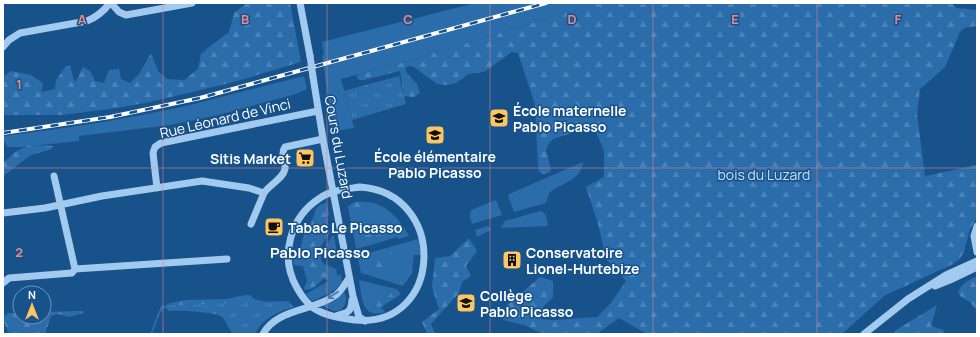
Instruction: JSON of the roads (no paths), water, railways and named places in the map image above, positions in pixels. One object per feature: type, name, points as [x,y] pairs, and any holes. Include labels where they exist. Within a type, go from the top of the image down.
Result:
[{"type":"street","points":[[3,48],[9,40],[20,34],[86,21],[96,17],[104,12],[111,3],[119,12],[126,15],[192,3]]},
{"type":"street","name":"Cours du Luzard","points":[[300,3],[314,76],[318,111],[349,278],[359,316],[365,321]]},
{"type":"street","name":"Rue Léonard de Vinci","points":[[157,188],[153,153],[155,147],[162,143],[318,111]]},
{"type":"street","points":[[251,224],[264,194],[285,169],[283,153],[284,147],[323,139]]},
{"type":"street","points":[[54,176],[76,269]]},
{"type":"street","points":[[3,213],[31,211],[102,196],[202,182],[249,188],[264,194]]},
{"type":"street","points":[[360,187],[376,190],[386,194],[405,206],[418,225],[425,252],[424,263],[418,285],[412,296],[400,308],[382,318],[365,321],[323,314],[301,295],[294,284],[289,265],[289,246],[296,224],[302,214],[319,198],[333,192],[360,187]]},
{"type":"street","points":[[977,226],[974,236],[977,252]]},
{"type":"street","points":[[3,283],[9,278],[72,273],[76,269],[227,259]]},
{"type":"street","points":[[864,334],[908,299],[946,275],[977,261]]},
{"type":"street","points":[[923,290],[977,268]]},
{"type":"street","points":[[263,334],[266,329],[276,320],[335,296],[349,278]]},
{"type":"street","points":[[334,317],[348,312],[351,309],[353,296]]},
{"type":"railway","points":[[3,133],[110,117],[200,98],[546,3]]},
{"type":"place","name":"École maternelle Pablo Picasso","points":[[499,118]]},
{"type":"place","name":"École élémentaire Pablo Picasso","points":[[435,135]]},
{"type":"place","name":"Sitis Market","points":[[305,158]]},
{"type":"place","name":"Tabac Le Picasso","points":[[274,227]]},
{"type":"place","name":"Conservatoire Lionel-Hurtebize","points":[[512,260]]},
{"type":"place","name":"Collège Pablo Picasso","points":[[466,303]]},
{"type":"district","name":"Pablo Picasso","points":[[320,252]]},
{"type":"park label","name":"bois du Luzard","points":[[764,174]]}]
